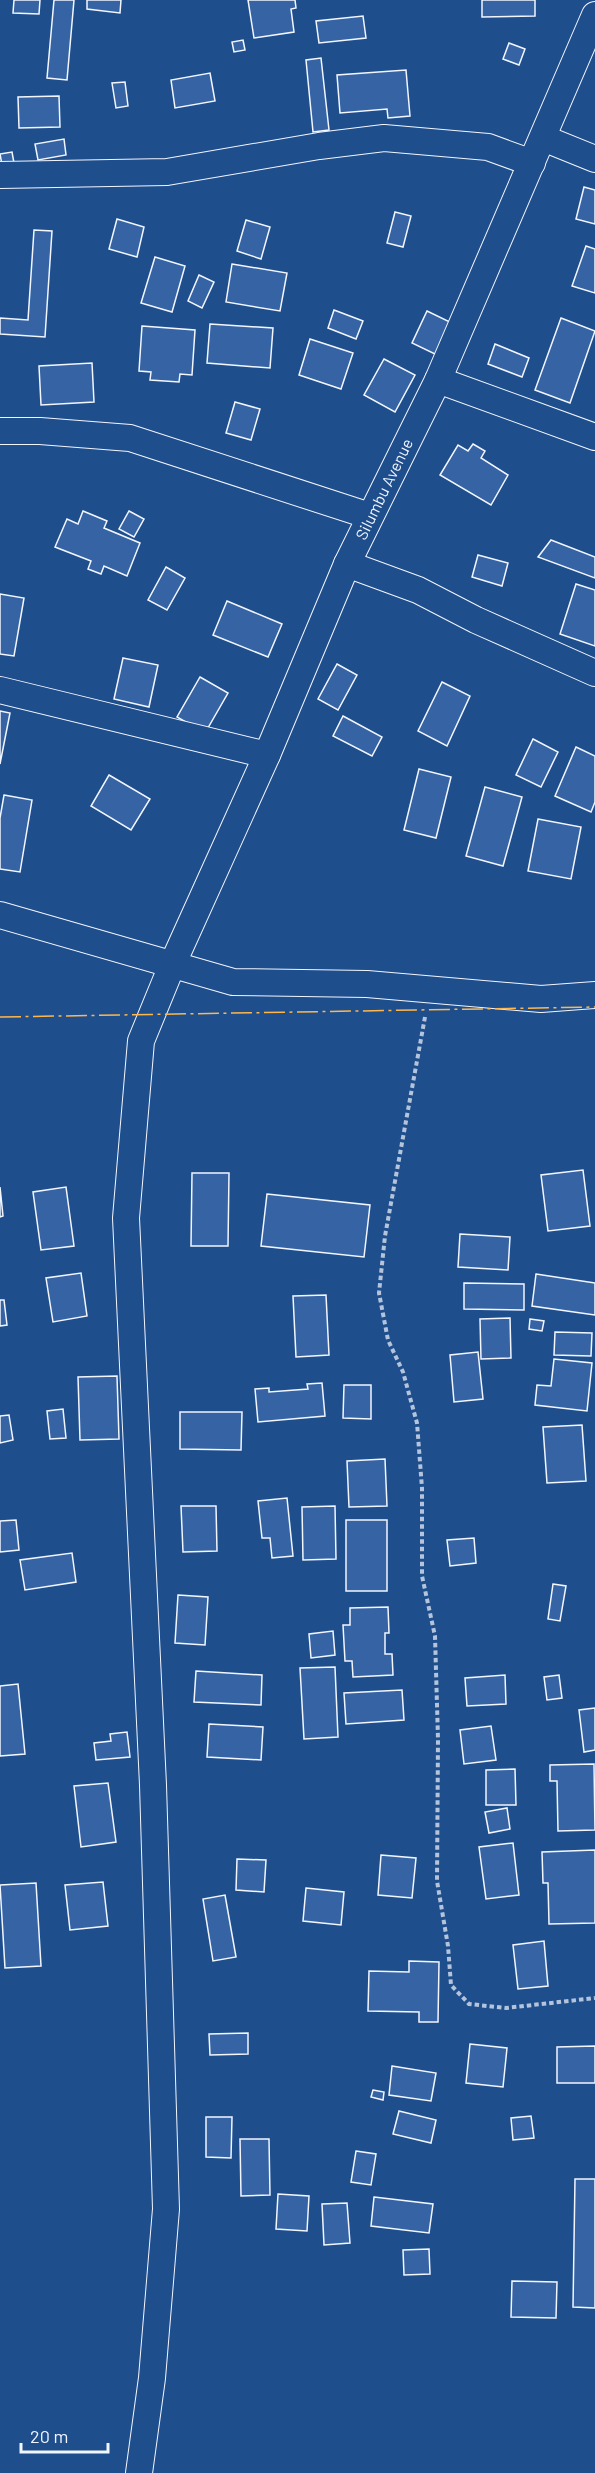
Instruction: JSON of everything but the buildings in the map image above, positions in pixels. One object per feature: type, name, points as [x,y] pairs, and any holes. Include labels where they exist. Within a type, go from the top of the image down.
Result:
[{"type":"street","name":"Silumbu Avenue","points":[[139,2473],[152,2378],[166,2209],[153,1785],[126,1218],[141,1041],[172,963],[267,755],[369,516],[438,380],[595,15]]},
{"type":"street","points":[[0,174],[167,172],[320,146],[384,138],[488,147],[532,163]]},
{"type":"street","points":[[543,138],[595,159]]},
{"type":"street","points":[[438,380],[595,437]]},
{"type":"street","points":[[0,431],[40,430],[130,438],[369,516]]},
{"type":"street","points":[[348,564],[418,590],[476,620],[595,673]]},
{"type":"street","points":[[0,690],[267,755]]},
{"type":"street","points":[[0,915],[233,982],[367,984],[541,999],[595,995]]},
{"type":"path","points":[[430,990],[378,1293],[388,1340],[403,1372],[417,1423],[422,1488],[422,1576],[435,1636],[438,1739],[437,1881],[448,1946],[451,1985],[470,2004],[506,2008],[595,1998]]},
{"type":"power","points":[[0,1017],[595,1007]]}]
